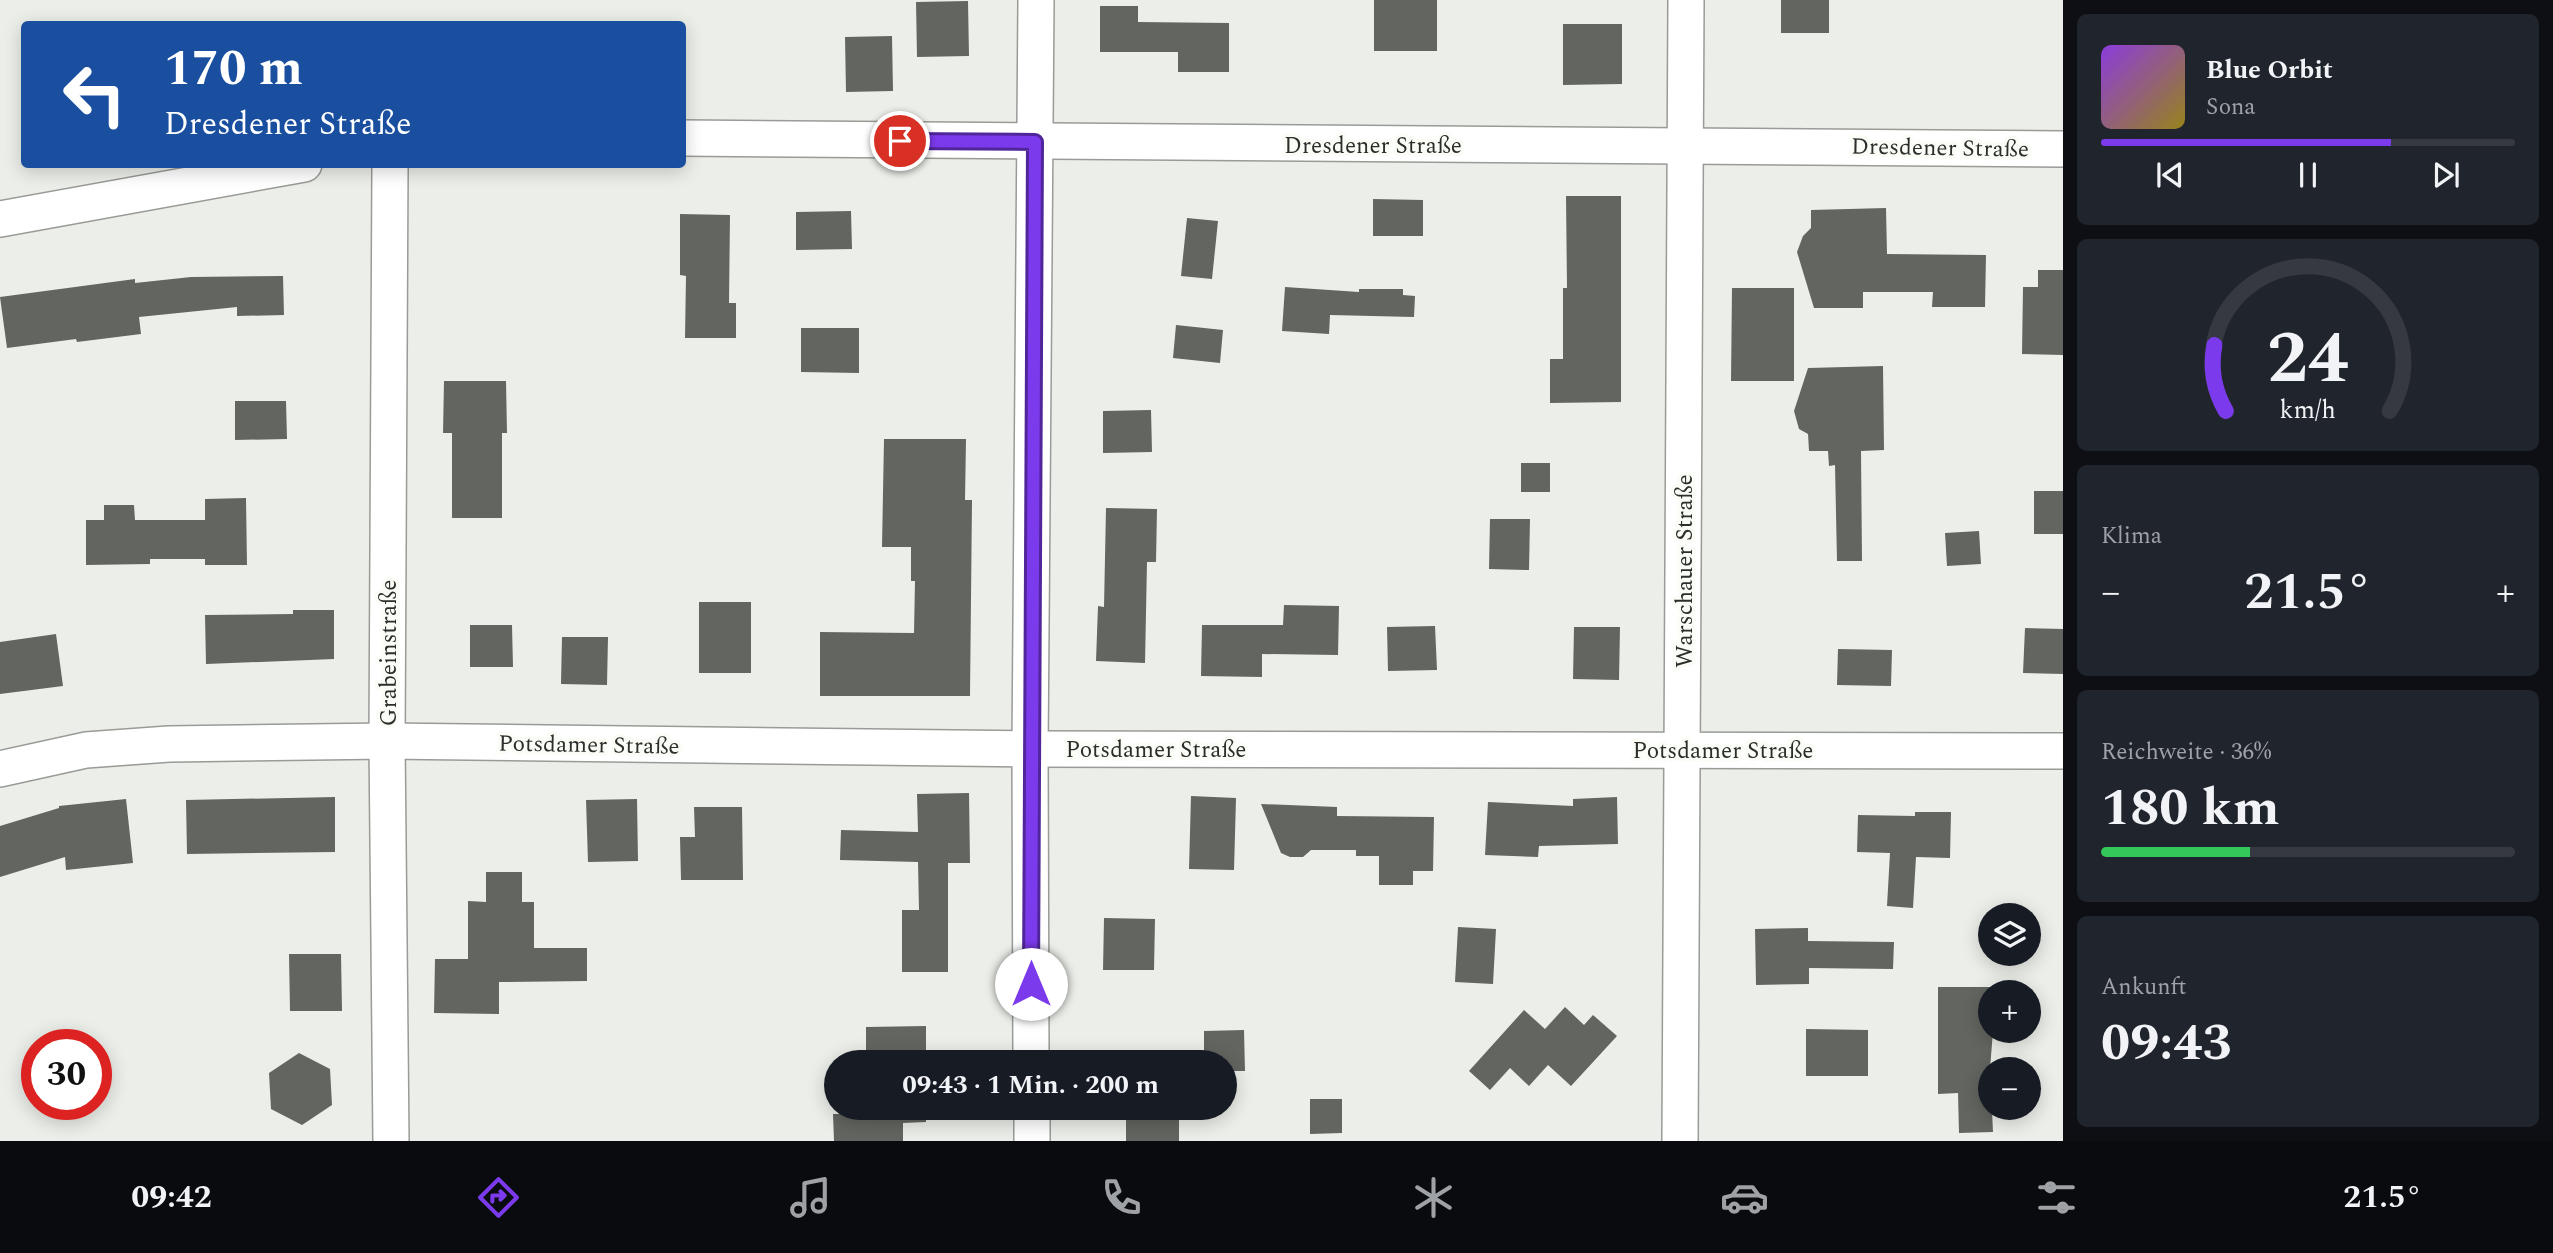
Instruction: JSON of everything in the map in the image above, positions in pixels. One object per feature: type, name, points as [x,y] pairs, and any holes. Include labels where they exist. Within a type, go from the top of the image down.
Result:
[{"type":"street","points":[[1031,1050],[1030,749],[1036,0]]},
{"type":"street","name":"Warschauer Straße","points":[[1680,1141],[1686,0]]},
{"type":"street","name":"Dresdener Straße","points":[[686,138],[2063,149]]},
{"type":"street","points":[[0,219],[282,168]]},
{"type":"street","name":"Grabeinstraße","points":[[390,168],[387,741],[391,1141]]},
{"type":"street","name":"Potsdamer Straße","points":[[0,769],[86,750],[169,744],[387,741],[1030,749],[2063,751]]},
{"type":"street","points":[[1032,1120],[1032,1141]]},
{"type":"building","points":[[1374,0],[1437,0],[1437,51],[1374,51]]},
{"type":"building","points":[[1781,0],[1829,0],[1829,33],[1781,33]]},
{"type":"building","points":[[968,1],[969,56],[917,57],[916,2]]},
{"type":"building","points":[[1100,6],[1138,6],[1138,22],[1229,23],[1229,72],[1178,72],[1178,52],[1100,52]]},
{"type":"building","points":[[1563,24],[1622,24],[1622,84],[1563,85]]},
{"type":"building","points":[[892,36],[893,91],[846,92],[845,37]]},
{"type":"building","points":[[1566,196],[1621,196],[1621,402],[1550,403],[1550,359],[1563,359],[1563,288],[1567,288]]},
{"type":"building","points":[[1373,199],[1423,200],[1423,236],[1373,236]]},
{"type":"building","points":[[1886,208],[1887,254],[1986,255],[1985,307],[1932,307],[1933,292],[1863,292],[1863,308],[1814,308],[1797,252],[1803,236],[1811,228],[1811,210]]},
{"type":"building","points":[[851,211],[852,249],[796,250],[796,212]]},
{"type":"building","points":[[680,214],[730,215],[729,303],[736,303],[736,338],[685,338],[686,276],[680,275]]},
{"type":"building","points":[[1187,218],[1218,221],[1212,279],[1181,276]]},
{"type":"building","points":[[2038,270],[2063,270],[2063,355],[2022,354],[2023,287],[2038,287]]},
{"type":"building","points":[[283,276],[284,315],[237,316],[237,307],[139,317],[141,334],[7,348],[0,297],[135,279],[135,283],[191,277]]},
{"type":"building","points":[[1285,287],[1359,292],[1359,289],[1403,289],[1403,295],[1415,296],[1414,317],[1330,315],[1329,334],[1282,331]]},
{"type":"building","points":[[1732,288],[1794,288],[1794,381],[1731,381]]},
{"type":"building","points":[[1176,325],[1223,330],[1220,363],[1173,358]]},
{"type":"building","points":[[801,328],[859,328],[859,373],[801,372]]},
{"type":"building","points":[[1883,366],[1884,450],[1861,451],[1862,561],[1837,561],[1835,465],[1829,466],[1828,451],[1809,451],[1808,434],[1799,429],[1794,411],[1808,368]]},
{"type":"building","points":[[444,381],[506,381],[507,433],[502,433],[502,518],[452,518],[452,433],[443,433]]},
{"type":"building","points":[[235,401],[286,401],[287,439],[235,440]]},
{"type":"building","points":[[1151,410],[1152,452],[1103,453],[1103,411]]},
{"type":"building","points":[[884,439],[966,439],[965,500],[972,500],[970,696],[820,696],[820,632],[914,633],[915,581],[911,581],[911,547],[882,547]]},
{"type":"building","points":[[1521,463],[1550,463],[1550,492],[1521,492]]},
{"type":"building","points":[[2034,491],[2063,491],[2063,534],[2034,534]]},
{"type":"building","points":[[246,498],[247,565],[205,565],[205,559],[150,559],[150,564],[86,565],[86,520],[104,520],[104,505],[134,505],[135,520],[205,520],[205,499]]},
{"type":"building","points":[[1106,508],[1157,509],[1156,562],[1147,562],[1145,663],[1096,661],[1098,606],[1104,607]]},
{"type":"building","points":[[1490,519],[1530,519],[1529,570],[1489,569]]},
{"type":"building","points":[[1979,531],[1981,564],[1947,566],[1945,533]]},
{"type":"building","points":[[699,602],[751,602],[751,673],[699,673]]},
{"type":"building","points":[[1284,605],[1339,606],[1338,655],[1262,654],[1262,677],[1201,676],[1202,625],[1283,625]]},
{"type":"building","points":[[293,610],[334,610],[334,659],[206,664],[205,615],[293,614]]},
{"type":"building","points":[[470,625],[512,625],[513,667],[470,667]]},
{"type":"building","points":[[1435,626],[1437,670],[1388,671],[1387,627]]},
{"type":"building","points":[[1574,627],[1620,627],[1619,680],[1573,679]]},
{"type":"building","points":[[2025,628],[2063,629],[2063,674],[2023,673]]},
{"type":"building","points":[[56,634],[63,686],[0,694],[0,642]]},
{"type":"building","points":[[562,637],[608,637],[607,685],[561,684]]},
{"type":"building","points":[[1838,649],[1892,650],[1891,686],[1837,685]]},
{"type":"building","points":[[969,793],[970,863],[948,863],[948,972],[902,972],[902,910],[919,910],[918,862],[840,860],[841,830],[918,832],[917,794]]},
{"type":"building","points":[[1191,796],[1236,798],[1234,870],[1189,869]]},
{"type":"building","points":[[335,797],[335,852],[187,854],[186,800]]},
{"type":"building","points":[[1617,797],[1618,844],[1539,846],[1538,857],[1485,855],[1488,802],[1573,806],[1573,799]]},
{"type":"building","points":[[126,799],[133,863],[66,870],[65,857],[0,877],[0,826],[59,806]]},
{"type":"building","points":[[637,799],[638,861],[588,862],[586,800]]},
{"type":"building","points":[[1261,804],[1337,807],[1337,816],[1434,817],[1433,871],[1413,871],[1413,885],[1379,885],[1379,856],[1356,856],[1356,850],[1311,850],[1303,857],[1290,857],[1281,853]]},
{"type":"building","points":[[694,807],[742,807],[743,880],[681,880],[680,837],[695,837]]},
{"type":"building","points":[[1915,812],[1951,812],[1950,858],[1916,857],[1913,908],[1887,906],[1890,853],[1857,852],[1858,815],[1915,816]]},
{"type":"building","points":[[486,872],[522,872],[522,902],[534,902],[534,948],[587,948],[587,981],[499,982],[499,1014],[434,1013],[435,959],[468,959],[468,901],[486,902]]},
{"type":"building","points":[[1104,918],[1155,919],[1154,970],[1103,970]]},
{"type":"building","points":[[1458,927],[1496,929],[1493,984],[1455,982]]},
{"type":"building","points":[[1808,928],[1808,941],[1894,942],[1893,969],[1809,968],[1809,984],[1756,985],[1755,929]]},
{"type":"building","points":[[289,954],[341,954],[342,1011],[290,1011]]},
{"type":"building","points":[[1938,987],[1978,987],[1978,1043],[1992,1043],[1991,1057],[1978,1057],[1978,1120],[1992,1120],[1993,1132],[1959,1133],[1958,1093],[1938,1094]]},
{"type":"building","points":[[1565,1007],[1584,1025],[1593,1015],[1617,1036],[1571,1086],[1548,1065],[1529,1086],[1510,1068],[1490,1090],[1469,1071],[1524,1010],[1545,1029]]},
{"type":"building","points":[[926,1026],[926,1050],[866,1050],[866,1027]]},
{"type":"building","points":[[1806,1029],[1868,1030],[1868,1076],[1806,1076]]},
{"type":"building","points":[[1244,1030],[1245,1071],[1237,1071],[1237,1050],[1204,1050],[1204,1031]]},
{"type":"building","points":[[299,1053],[330,1069],[332,1105],[302,1125],[271,1109],[269,1073]]},
{"type":"building","points":[[1310,1099],[1342,1099],[1342,1133],[1310,1134]]},
{"type":"building","points":[[833,1120],[926,1120],[903,1123],[903,1141],[834,1141]]},
{"type":"building","points":[[1126,1120],[1179,1120],[1179,1141],[1126,1141]]},
{"type":"route","points":[[900,141],[1035,142],[1030,749],[1031,984]]}]
